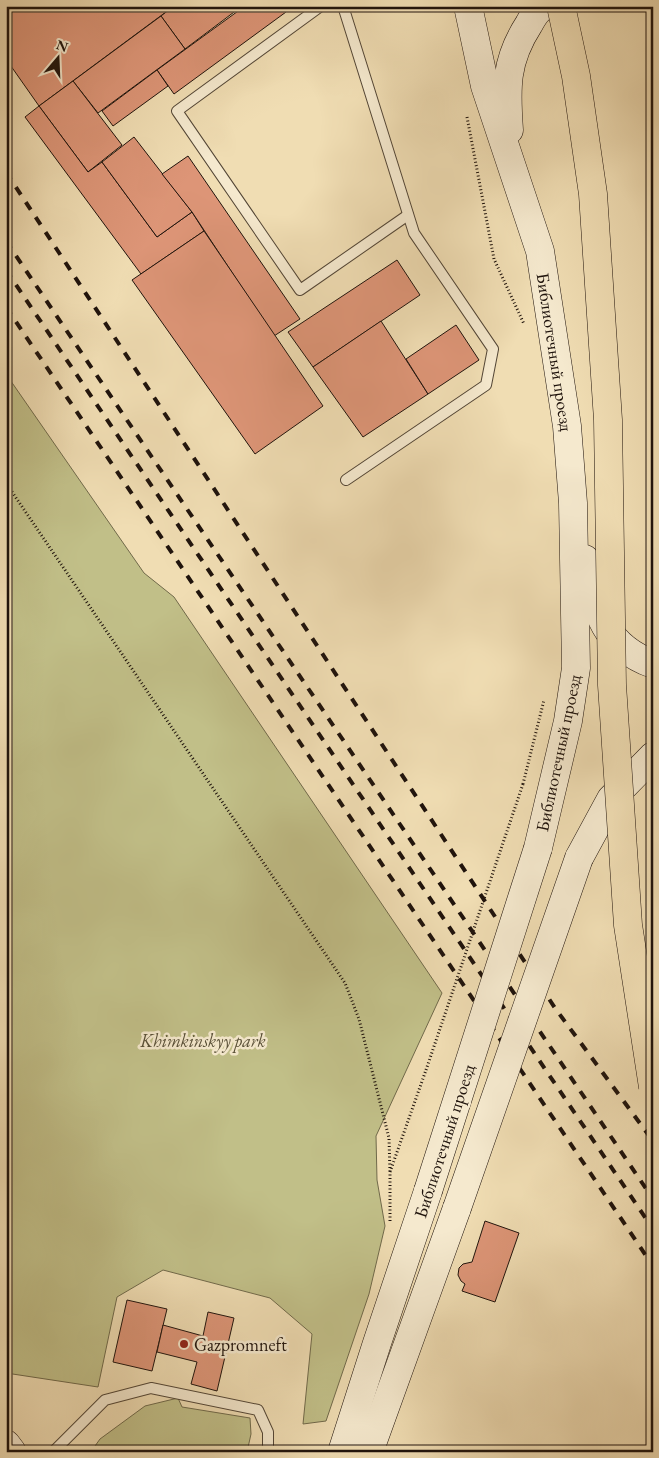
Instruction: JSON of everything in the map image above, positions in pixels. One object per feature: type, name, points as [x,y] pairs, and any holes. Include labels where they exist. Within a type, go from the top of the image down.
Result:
[{"type":"main road","name":"Библиотечный проезд","points":[[342,1452],[538,848],[568,720],[576,668],[574,504],[568,426],[540,251],[484,86],[468,6]]},
{"type":"main road","points":[[512,168],[507,89],[511,61],[524,32],[538,9],[544,6]]},
{"type":"main road","points":[[561,6],[576,76],[593,194],[608,420],[612,684],[625,886],[628,925],[653,1087]]},
{"type":"main road","points":[[574,504],[598,615],[614,640],[636,658],[653,664]]},
{"type":"main road","name":"Библиотечный проезд","points":[[369,1452],[457,1208],[579,858],[611,799],[653,756]]},
{"type":"main road","points":[[6,1444],[12,1452]]},
{"type":"lane","points":[[321,6],[177,111],[300,290],[408,215]]},
{"type":"lane","points":[[343,6],[414,233],[493,349],[486,385],[346,480]]},
{"type":"lane","points":[[53,1452],[105,1400],[151,1388],[258,1410],[268,1432],[268,1452]]},
{"type":"path","points":[[466,115],[494,259],[527,329]]},
{"type":"path","points":[[6,483],[345,983],[359,1019],[389,1138],[390,1227]]},
{"type":"path","points":[[390,1172],[523,784],[544,698]]},
{"type":"green space","name":"Khimkinskyy park","points":[[6,374],[144,573],[174,597],[442,993],[376,1136],[377,1180],[385,1226],[369,1294],[326,1421],[303,1424],[312,1334],[270,1298],[163,1270],[117,1297],[98,1387],[6,1373]]},
{"type":"green space","points":[[178,1398],[182,1407],[250,1418],[251,1434],[247,1452],[97,1452],[95,1446],[100,1439],[145,1406]]},
{"type":"building","points":[[6,6],[174,6],[39,106],[6,59]]},
{"type":"building","points":[[174,6],[242,6],[185,49],[161,16]]},
{"type":"building","points":[[245,6],[281,6],[286,12],[174,94],[157,70]]},
{"type":"building","points":[[161,16],[185,49],[98,113],[73,81]]},
{"type":"building","points":[[157,70],[168,86],[113,126],[102,111]]},
{"type":"building","points":[[73,81],[122,145],[88,172],[39,106]]},
{"type":"building","points":[[39,106],[88,172],[102,162],[157,237],[192,212],[204,231],[141,274],[25,117]]},
{"type":"building","points":[[134,137],[192,212],[157,237],[102,162]]},
{"type":"building","points":[[188,156],[300,319],[274,336],[192,212],[162,174]]},
{"type":"building","points":[[204,231],[323,406],[255,454],[132,280]]},
{"type":"building","points":[[397,260],[420,295],[313,367],[288,332]]},
{"type":"building","points":[[381,321],[428,394],[363,437],[313,367]]},
{"type":"building","points":[[456,325],[479,360],[428,394],[406,359]]},
{"type":"building","points":[[485,1221],[519,1233],[495,1302],[462,1291],[465,1284],[458,1275],[459,1268],[463,1264],[472,1262]]},
{"type":"building","points":[[127,1300],[167,1309],[152,1371],[113,1362]]},
{"type":"building","points":[[208,1312],[234,1318],[217,1391],[191,1384],[197,1362],[157,1352],[163,1325],[203,1336]]},
{"type":"railway","points":[[6,172],[555,1008],[653,1141]]},
{"type":"railway","points":[[6,241],[653,1199]]},
{"type":"railway","points":[[6,270],[653,1229]]},
{"type":"railway","points":[[6,307],[653,1266]]},
{"type":"place","name":"Gazpromneft","points":[[184,1344]]}]
